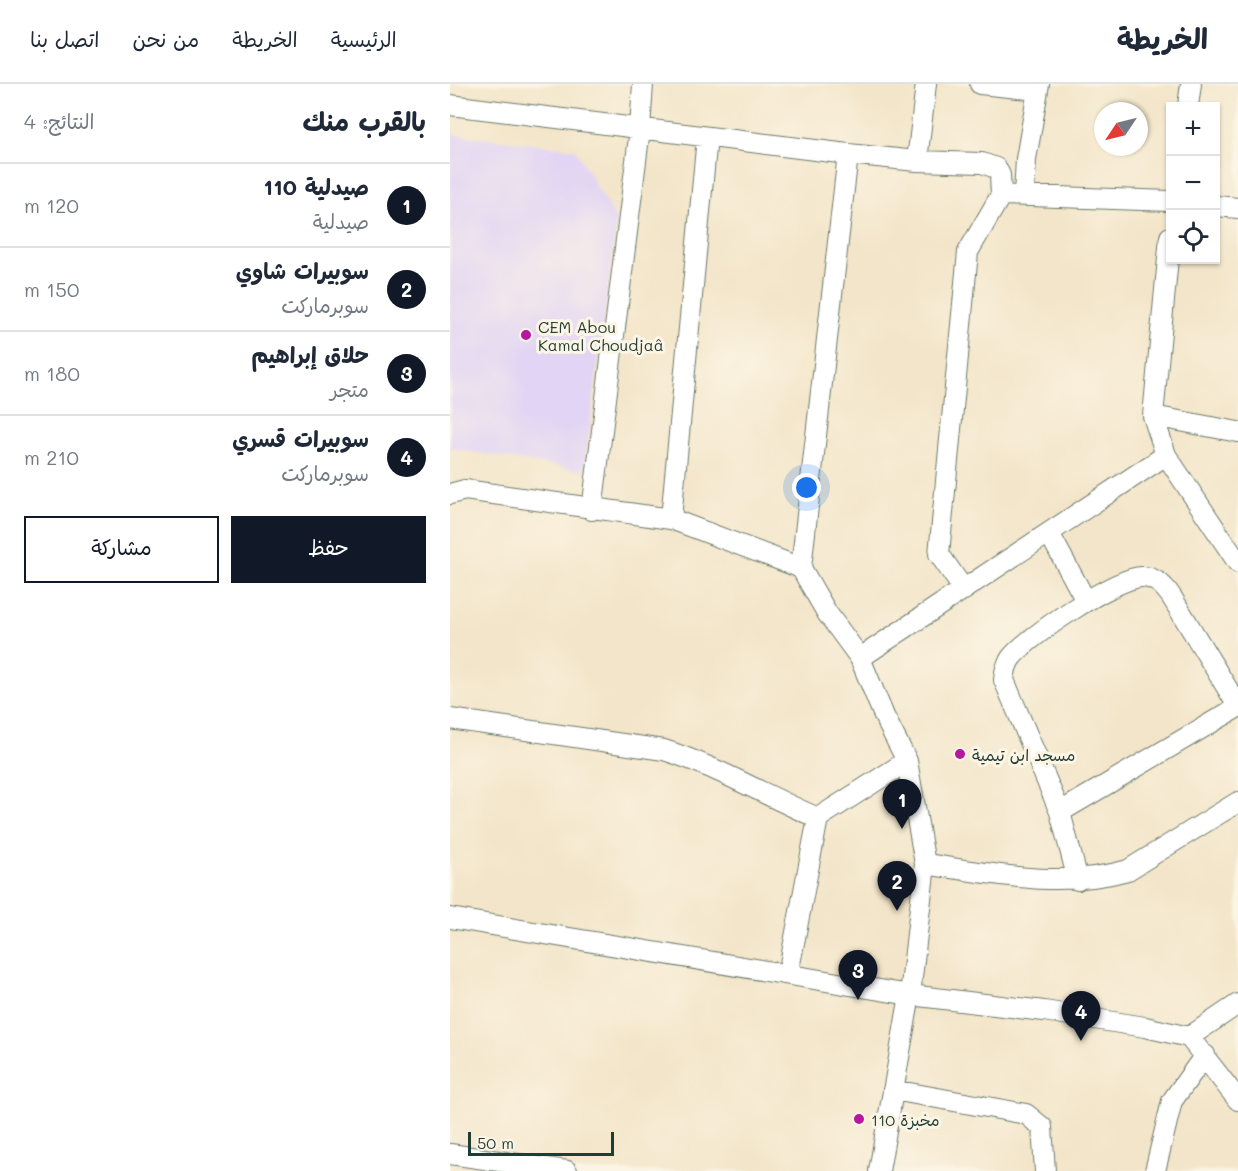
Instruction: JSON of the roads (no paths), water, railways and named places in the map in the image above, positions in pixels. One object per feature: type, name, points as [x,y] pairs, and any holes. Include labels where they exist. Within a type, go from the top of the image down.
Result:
[{"type":"street","points":[[592,510],[640,129],[643,84]]},
{"type":"street","points":[[917,161],[926,84]]},
{"type":"street","points":[[980,84],[1038,87],[1026,159],[1024,195]]},
{"type":"street","points":[[1189,102],[1191,84]]},
{"type":"street","points":[[450,105],[848,154],[917,161],[968,161],[990,164],[996,168],[1000,174],[1001,195],[968,252],[939,554],[964,590]]},
{"type":"street","points":[[671,519],[707,137]]},
{"type":"street","points":[[848,154],[801,568],[827,613],[860,658],[884,716],[907,761],[926,864],[910,995],[879,1171]]},
{"type":"street","points":[[1001,195],[1166,201]]},
{"type":"street","points":[[1220,206],[1238,208]]},
{"type":"street","points":[[1167,264],[1153,416],[1166,455],[1238,563]]},
{"type":"street","points":[[1153,416],[1238,432]]},
{"type":"street","points":[[860,658],[1166,455]]},
{"type":"street","points":[[450,494],[465,490],[592,510],[671,519],[801,568]]},
{"type":"street","points":[[1049,534],[1086,601]]},
{"type":"street","points":[[1060,812],[1238,706],[1172,596],[1161,582],[1141,577],[1115,586],[1086,601],[1030,641],[1012,656],[1005,667],[1004,680],[1060,812],[1078,880]]},
{"type":"street","points":[[450,719],[664,750],[697,760],[818,818]]},
{"type":"street","points":[[788,974],[818,818],[907,761]]},
{"type":"street","points":[[926,864],[1009,876],[1078,880],[1110,876],[1128,870],[1238,802]]},
{"type":"street","points":[[450,918],[910,995],[1044,1011],[1145,1027],[1189,1037],[1238,1100]]},
{"type":"street","points":[[1189,1037],[1238,1004]]},
{"type":"street","points":[[1155,1171],[1172,1101],[1205,1055]]},
{"type":"street","points":[[893,1090],[1026,1114],[1042,1127],[1045,1171]]},
{"type":"street","points":[[450,1154],[565,1171]]},
{"type":"place","name":"CEM Abou Kamal Choudjaâ","points":[[526,335]]},
{"type":"place","name":"مسجد ابن تيمية","points":[[960,754]]},
{"type":"place","name":"صيدلية 110","points":[[902,829]]},
{"type":"place","name":"سوبيرات شاوي","points":[[897,911]]},
{"type":"place","name":"حلاق إبراهيم","points":[[858,1000]]},
{"type":"place","name":"سوبيرات قسري","points":[[1081,1041]]},
{"type":"place","name":"مخبزة 110","points":[[859,1119]]}]
